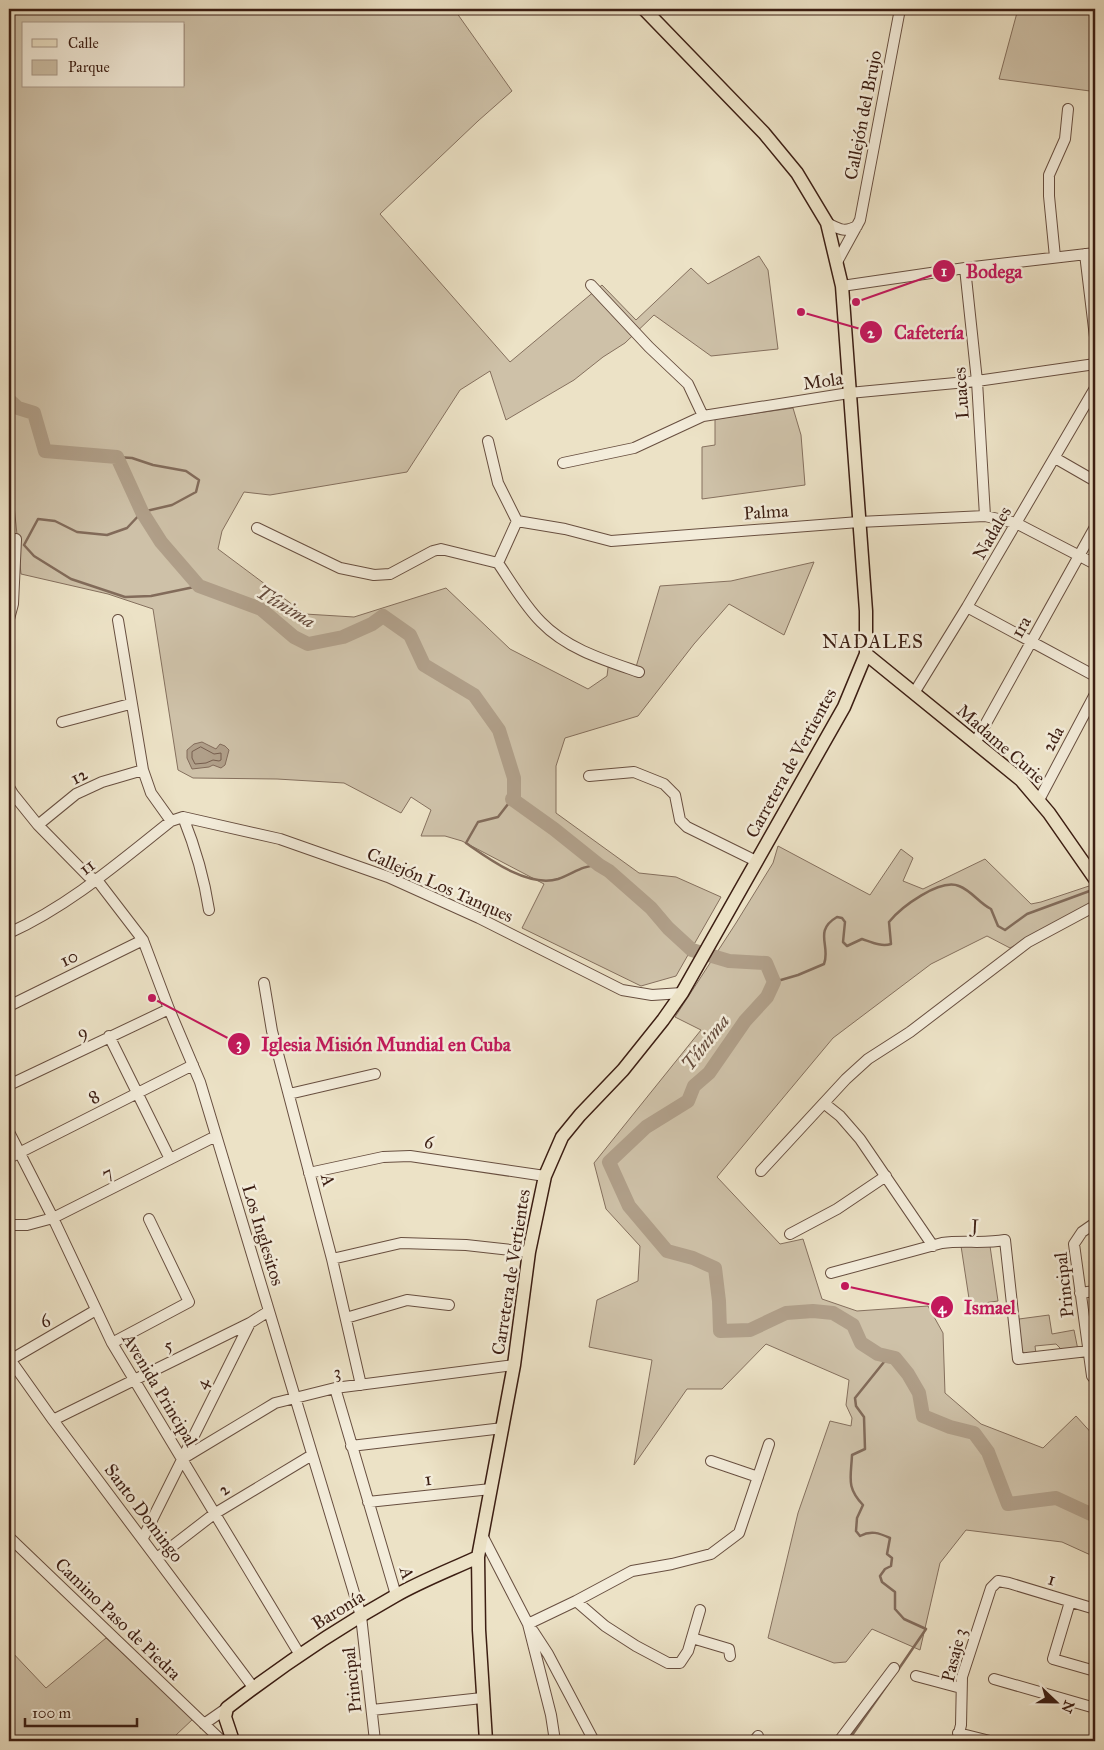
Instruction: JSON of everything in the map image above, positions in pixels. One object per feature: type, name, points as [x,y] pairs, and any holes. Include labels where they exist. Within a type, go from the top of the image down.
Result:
[{"type":"main road","name":"Carretera de Vertientes","points":[[486,1741],[482,1698],[478,1557],[514,1365],[529,1252],[545,1176],[562,1136],[580,1114],[623,1070],[663,1020],[697,969],[844,707],[866,654],[866,611],[842,286],[827,223],[797,172],[764,133],[644,9]]},
{"type":"main road","name":"Madame Curie","points":[[866,654],[1021,780],[1039,800],[1095,879]]},
{"type":"main road","name":"Baronía","points":[[227,1708],[300,1655],[361,1616],[396,1595],[478,1557]]},
{"type":"main road","points":[[227,1708],[225,1717],[233,1741]]},
{"type":"street","name":"Callejón del Brujo","points":[[837,262],[860,220],[900,9]]},
{"type":"street","points":[[1055,257],[1049,175],[1065,139],[1068,109]]},
{"type":"street","points":[[827,223],[840,229],[848,230],[857,226]]},
{"type":"street","points":[[842,286],[965,268],[1090,254],[1095,337]]},
{"type":"street","name":"Luaces","points":[[965,268],[986,516]]},
{"type":"street","points":[[591,285],[649,347],[688,384],[703,416]]},
{"type":"street","name":"Mola","points":[[564,463],[634,448],[703,416],[849,394],[976,381],[1095,364]]},
{"type":"street","name":"Nadales","points":[[914,693],[967,607],[1095,388]]},
{"type":"street","points":[[488,441],[498,483],[518,521],[498,562]]},
{"type":"street","points":[[1055,458],[1095,481]]},
{"type":"street","name":"Palma","points":[[518,521],[565,529],[611,541],[859,522],[986,516],[1016,523],[1095,564]]},
{"type":"street","name":"1ra","points":[[975,743],[1095,527]]},
{"type":"street","points":[[257,528],[340,568],[374,575],[390,574],[433,550],[441,549],[498,562],[532,612],[552,632],[569,644],[590,654],[639,672]]},
{"type":"street","points":[[9,619],[13,604],[16,539]]},
{"type":"street","points":[[967,607],[1095,676]]},
{"type":"street","points":[[118,620],[130,704],[143,770],[151,793],[178,819],[196,851],[209,910]]},
{"type":"street","name":"2da","points":[[1039,800],[1095,694]]},
{"type":"street","points":[[62,722],[130,704]]},
{"type":"street","name":"12","points":[[38,825],[76,794],[102,782],[143,770]]},
{"type":"street","points":[[590,776],[634,772],[664,784],[675,794],[680,820],[687,826],[756,861]]},
{"type":"street","name":"Los Inglesitos","points":[[9,787],[12,794],[38,825],[88,876],[97,880],[143,940],[200,1082],[361,1616]]},
{"type":"street","name":"11","points":[[9,933],[42,917],[71,899],[178,819]]},
{"type":"street","name":"Callejón Los Tanques","points":[[178,819],[280,839],[388,877],[479,918],[622,990],[652,995],[682,993]]},
{"type":"street","points":[[761,1172],[846,1079],[868,1059],[910,1032],[1028,942],[1095,906]]},
{"type":"street","name":"10","points":[[9,1006],[143,940]]},
{"type":"street","name":"A","points":[[264,983],[272,1031],[332,1259],[362,1385]]},
{"type":"street","name":"9","points":[[9,1085],[109,1036],[170,1009]]},
{"type":"street","points":[[109,1036],[170,1159]]},
{"type":"street","name":"8","points":[[9,1158],[193,1065]]},
{"type":"street","points":[[289,1094],[375,1074]]},
{"type":"street","points":[[825,1104],[840,1116],[860,1139],[933,1246],[831,1273]]},
{"type":"street","name":"Avenida Principal","points":[[9,1132],[53,1218],[112,1343],[300,1655]]},
{"type":"street","name":"7","points":[[10,1225],[27,1225],[53,1218],[216,1136]]},
{"type":"street","name":"6","points":[[309,1173],[383,1156],[410,1156],[545,1176]]},
{"type":"street","points":[[790,1234],[837,1209],[886,1176]]},
{"type":"street","points":[[112,1343],[189,1302],[149,1219]]},
{"type":"street","name":"Principal","points":[[1095,1223],[1082,1232],[1074,1244],[1088,1351],[1092,1376],[1095,1380]]},
{"type":"street","name":"J","points":[[933,1246],[958,1241],[989,1243],[1005,1240],[1018,1359],[1088,1351]]},
{"type":"street","points":[[332,1259],[401,1243],[466,1245],[529,1252]]},
{"type":"street","points":[[1080,1293],[1095,1291]]},
{"type":"street","points":[[346,1318],[407,1300],[449,1305]]},
{"type":"street","name":"6","points":[[9,1359],[96,1310]]},
{"type":"street","name":"5","points":[[53,1420],[250,1323],[269,1311]]},
{"type":"street","name":"4","points":[[143,1538],[250,1323]]},
{"type":"street","name":"Santo Domingo","points":[[9,1359],[254,1687]]},
{"type":"street","name":"3","points":[[182,1459],[275,1403],[335,1388],[514,1365]]},
{"type":"street","name":"A","points":[[335,1388],[396,1595]]},
{"type":"street","points":[[351,1446],[503,1428]]},
{"type":"street","points":[[528,1624],[632,1571],[672,1564],[711,1554],[739,1534],[770,1444]]},
{"type":"street","name":"2","points":[[157,1558],[214,1514],[312,1455]]},
{"type":"street","points":[[711,1461],[758,1477]]},
{"type":"street","name":"1","points":[[368,1502],[492,1489]]},
{"type":"street","points":[[482,1535],[528,1624],[548,1654],[594,1741]]},
{"type":"street","name":"Camino Paso de Piedra","points":[[9,1537],[222,1741]]},
{"type":"street","name":"1","points":[[998,1581],[1095,1609]]},
{"type":"street","name":"Pasaje 3","points":[[958,1737],[961,1725],[962,1677],[991,1588],[998,1581]]},
{"type":"street","points":[[576,1601],[613,1631],[668,1663],[680,1663],[688,1652],[700,1610]]},
{"type":"street","points":[[1070,1602],[1053,1659],[1095,1671]]},
{"type":"street","name":"Principal","points":[[361,1616],[375,1741]]},
{"type":"street","points":[[528,1624],[551,1715],[554,1741]]},
{"type":"street","points":[[692,1638],[729,1649],[730,1656]]},
{"type":"street","points":[[839,1741],[894,1668]]},
{"type":"street","points":[[916,1676],[961,1688]]},
{"type":"street","points":[[994,1679],[1095,1708]]},
{"type":"street","points":[[372,1710],[482,1698]]},
{"type":"street","points":[[204,1724],[227,1708]]},
{"type":"street","points":[[958,1737],[990,1741]]},
{"type":"green space","points":[[9,9],[454,9],[512,91],[380,214],[510,362],[602,285],[636,320],[691,268],[708,284],[759,256],[768,270],[778,349],[711,356],[654,315],[625,343],[603,357],[574,380],[506,420],[490,371],[460,390],[407,472],[270,495],[244,492],[222,531],[218,549],[305,614],[354,617],[446,588],[510,649],[588,689],[607,676],[609,660],[636,667],[660,586],[731,581],[814,562],[784,635],[729,604],[694,644],[638,716],[565,738],[556,766],[556,813],[639,873],[676,877],[721,897],[676,976],[641,986],[522,928],[544,884],[462,841],[445,836],[421,836],[431,810],[411,797],[401,813],[344,783],[277,779],[193,778],[178,770],[153,609],[108,594],[21,574],[14,505],[9,507]]},
{"type":"green space","points":[[1018,9],[1095,9],[1095,60],[1090,91],[999,79]]},
{"type":"green space","points":[[793,408],[801,435],[805,485],[702,499],[702,447],[715,445],[715,419]]},
{"type":"green space","points":[[778,846],[870,895],[901,849],[913,858],[903,881],[923,889],[985,859],[1031,904],[1095,884],[1095,903],[1010,948],[987,936],[931,964],[833,1038],[717,1177],[780,1244],[803,1239],[822,1299],[857,1311],[928,1306],[943,1333],[945,1393],[981,1424],[1043,1448],[1076,1416],[1095,1437],[1095,1557],[1062,1542],[966,1530],[940,1563],[920,1650],[872,1629],[846,1662],[834,1663],[768,1638],[798,1513],[830,1421],[851,1426],[852,1418],[846,1405],[849,1380],[766,1344],[722,1389],[687,1389],[634,1465],[652,1360],[589,1347],[597,1300],[638,1281],[640,1246],[606,1209],[594,1163],[701,1030],[675,1017],[773,863]]},
{"type":"green space","points":[[961,1246],[990,1246],[998,1301],[970,1305]]},
{"type":"green space","points":[[1049,1315],[1052,1334],[1074,1330],[1078,1350],[1063,1351],[1056,1344],[1035,1346],[1036,1354],[1028,1355],[1021,1351],[1019,1319]]},
{"type":"green space","points":[[106,1638],[194,1718],[176,1735],[179,1741],[9,1741],[9,1649],[46,1688]]},
{"type":"water","points":[[202,742],[216,749],[220,744],[229,750],[225,765],[221,768],[213,765],[192,769],[187,758],[187,750],[194,744]]},
{"type":"waterway","name":"Tíinima","points":[[9,400],[18,408],[34,413],[45,451],[117,457],[142,512],[161,542],[199,586],[261,609],[294,637],[308,644],[343,637],[372,624],[383,616],[410,635],[424,665],[474,695],[499,730],[514,778],[514,797],[512,799],[609,871],[651,908],[668,928],[692,950],[729,961],[766,963],[774,982],[767,997],[745,1021],[709,1073],[694,1086],[688,1101],[646,1127],[609,1162],[629,1206],[667,1251],[693,1258],[715,1268],[720,1331],[750,1330],[786,1313],[813,1311],[833,1313],[853,1325],[861,1343],[878,1354],[895,1358],[908,1374],[919,1393],[923,1416],[950,1427],[974,1433],[988,1452],[1008,1504],[1056,1498],[1095,1516]]},
{"type":"waterway","name":"Tíinima","points":[[117,457],[132,458],[153,465],[186,471],[199,480],[196,492],[172,505],[142,512],[127,528],[107,535],[77,532],[55,521],[38,519],[24,545],[34,556],[71,579],[125,597],[151,596],[199,586]]},
{"type":"waterway","points":[[512,799],[498,817],[478,822],[466,843],[509,870],[522,876],[546,881],[558,879],[582,868],[599,865]]},
{"type":"waterway","points":[[774,982],[798,975],[824,964],[826,957],[824,933],[830,922],[837,917],[842,918],[845,922],[843,942],[847,946],[862,939],[880,945],[891,944],[889,922],[902,909],[921,895],[942,886],[959,886],[968,891],[991,909],[998,926],[1005,930],[1027,914],[1095,889]]},
{"type":"waterway","points":[[888,1357],[855,1398],[856,1406],[864,1417],[865,1449],[852,1455],[851,1482],[854,1493],[863,1505],[857,1518],[856,1531],[860,1536],[875,1533],[890,1538],[887,1554],[892,1558],[891,1566],[885,1569],[880,1576],[882,1582],[895,1592],[895,1609],[904,1619],[926,1629],[898,1670]]},
{"type":"waterway","points":[[848,1741],[890,1681]]},
{"type":"place","name":"Bodega","points":[[856,302]]},
{"type":"place","name":"Cafetería","points":[[801,312]]},
{"type":"place","name":"Iglesia Misión Mundial en Cuba","points":[[152,998]]},
{"type":"place","name":"Ismael","points":[[845,1286]]},
{"type":"district","name":"NADALES","points":[[873,641]]}]
